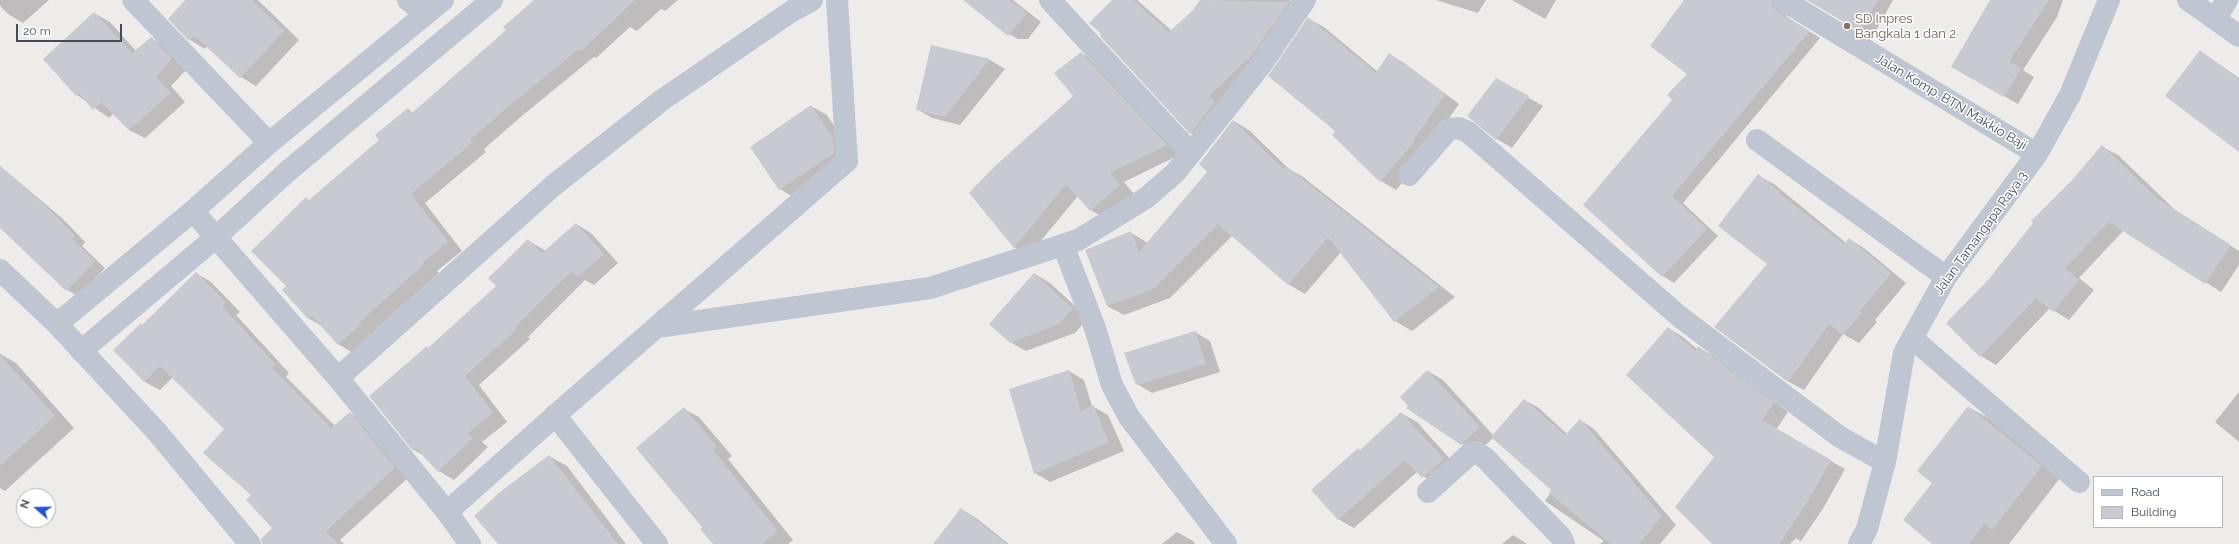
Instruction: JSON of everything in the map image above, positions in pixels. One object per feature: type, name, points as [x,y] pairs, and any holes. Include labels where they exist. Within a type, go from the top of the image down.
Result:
[{"type":"street","points":[[133,0],[269,144]]},
{"type":"street","points":[[408,0],[425,14]]},
{"type":"street","points":[[57,324],[193,211],[269,144],[443,0]]},
{"type":"street","points":[[81,351],[215,238],[288,171],[492,0]]},
{"type":"street","points":[[338,378],[554,185],[662,100],[792,11],[812,0]]},
{"type":"street","points":[[447,512],[555,415],[847,161],[837,0]]},
{"type":"street","points":[[1050,0],[1191,153]]},
{"type":"street","points":[[657,327],[930,288],[1078,240],[1146,198],[1175,173],[1261,65],[1305,0]]},
{"type":"street","name":"Jalan Komp. BTN Makkio Baji","points":[[1783,0],[2037,154]]},
{"type":"street","name":"Jalan Tamangapa Raya 3","points":[[1860,543],[1871,515],[1885,462],[1904,353],[1946,277],[2037,154],[2070,95],[2109,0]]},
{"type":"street","points":[[2188,0],[2222,9],[2239,36]]},
{"type":"street","points":[[1409,175],[1449,129],[1458,128],[1468,132],[1680,317],[1840,437],[1885,462]]},
{"type":"street","points":[[1757,140],[1946,277]]},
{"type":"street","points":[[193,211],[338,378],[447,512],[470,544]]},
{"type":"street","points":[[1063,245],[1095,328],[1112,385],[1129,417],[1226,544]]},
{"type":"street","points":[[0,270],[57,324],[157,432],[250,544]]},
{"type":"street","points":[[1912,338],[2079,482]]},
{"type":"street","points":[[555,415],[657,544]]},
{"type":"street","points":[[1428,492],[1471,453],[1476,452],[1484,458],[1561,537],[1564,544]]},
{"type":"building","points":[[185,0],[252,0],[284,31],[240,78],[194,35],[189,41],[168,19]]},
{"type":"building","points":[[534,0],[635,0],[581,51],[579,49],[509,106],[470,140],[472,143],[411,194],[448,242],[423,262],[424,264],[360,322],[361,324],[338,345],[312,316],[308,319],[282,290],[286,286],[251,251],[306,197],[309,200],[379,140],[375,135],[408,108],[412,113],[506,30],[503,27]]},
{"type":"building","points":[[963,0],[1010,0],[1027,13],[1008,36]]},
{"type":"building","points":[[1112,0],[1133,0],[1169,32],[1192,11],[1200,0],[1289,2],[1248,61],[1247,59],[1209,96],[1215,102],[1190,134],[1100,36],[1101,34],[1089,23]]},
{"type":"building","points":[[1684,0],[1771,0],[1772,6],[1777,11],[1810,31],[1672,196],[1707,229],[1662,277],[1583,205],[1672,100],[1667,95],[1687,74],[1650,46]]},
{"type":"building","name":"SD Inpres Bangkala 1 dan 2","points":[[1807,0],[1878,0],[1860,32]]},
{"type":"building","points":[[1990,0],[2049,0],[2009,62],[2021,68],[2004,97],[1951,67]]},
{"type":"building","points":[[94,12],[132,53],[151,37],[172,59],[156,77],[171,93],[129,130],[101,102],[93,110],[79,93],[76,96],[43,59]]},
{"type":"building","points":[[1308,17],[1376,73],[1389,53],[1445,94],[1413,141],[1414,142],[1380,182],[1332,135],[1335,131],[1268,76]]},
{"type":"building","points":[[931,45],[990,59],[945,117],[916,110]]},
{"type":"building","points":[[2200,50],[2239,80],[2239,152],[2165,96]]},
{"type":"building","points":[[1081,52],[1167,145],[1110,173],[1120,185],[1090,211],[1066,184],[1014,248],[969,193],[994,167],[1073,96],[1054,73]]},
{"type":"building","points":[[1496,78],[1529,96],[1496,140],[1467,116]]},
{"type":"building","points":[[811,105],[833,138],[834,153],[779,190],[750,147]]},
{"type":"building","points":[[1233,120],[1283,169],[1286,166],[1439,287],[1394,322],[1328,237],[1288,285],[1218,224],[1153,289],[1107,306],[1085,250],[1131,231],[1139,252],[1207,172],[1199,164]]},
{"type":"building","points":[[2102,145],[2158,199],[2231,245],[2205,284],[2109,222],[2065,268],[2079,280],[2053,312],[2036,298],[1980,357],[1946,323],[1988,280],[2033,223],[2031,221],[2072,180]]},
{"type":"building","points":[[0,166],[52,212],[75,236],[72,239],[95,261],[66,291],[0,228]]},
{"type":"building","points":[[1758,174],[1780,192],[1779,193],[1844,244],[1849,238],[1891,273],[1860,311],[1862,313],[1843,335],[1829,324],[1788,382],[1714,327],[1767,264],[1718,226]]},
{"type":"building","points":[[576,223],[604,254],[578,277],[572,271],[514,328],[516,330],[465,376],[493,413],[468,433],[473,438],[438,472],[416,448],[413,451],[369,396],[427,346],[428,348],[496,286],[488,278],[528,239],[542,253]]},
{"type":"building","points":[[196,272],[226,302],[222,306],[275,364],[272,368],[331,428],[350,412],[395,468],[326,531],[338,544],[262,544],[261,539],[272,528],[246,500],[251,495],[203,453],[224,429],[160,366],[144,382],[113,350],[141,323],[142,325]]},
{"type":"building","points":[[1034,273],[1073,309],[1059,324],[1010,343],[989,324]]},
{"type":"building","points":[[1668,327],[1695,351],[1698,346],[1774,403],[1762,420],[1831,460],[1809,499],[1779,544],[1712,544],[1675,507],[1714,457],[1626,375]]},
{"type":"building","points":[[1195,331],[1206,364],[1136,385],[1124,353]]},
{"type":"building","points":[[0,355],[55,416],[0,466]]},
{"type":"building","points":[[1069,370],[1081,411],[1093,405],[1109,442],[1034,474],[1009,389]]},
{"type":"building","points":[[1427,370],[1480,427],[1461,445],[1406,408],[1408,406],[1400,397]]},
{"type":"building","points":[[1524,399],[1565,435],[1580,419],[1662,516],[1639,544],[1611,544],[1549,493],[1551,490],[1491,437]]},
{"type":"building","points":[[1968,406],[2042,466],[1992,530],[1984,524],[1969,544],[1932,544],[1903,520],[1932,483],[1917,471]]},
{"type":"building","points":[[684,407],[717,447],[713,450],[778,531],[762,544],[713,544],[700,529],[702,527],[636,448]]},
{"type":"building","points":[[1401,412],[1444,459],[1422,478],[1405,460],[1338,520],[1311,490],[1358,448],[1360,450]]},
{"type":"building","points":[[549,455],[618,544],[498,544],[474,516],[500,492]]},
{"type":"building","points":[[961,508],[1007,544],[933,544]]},
{"type":"place","name":"SD Inpres Bangkala 1 dan 2","points":[[1847,26]]}]
